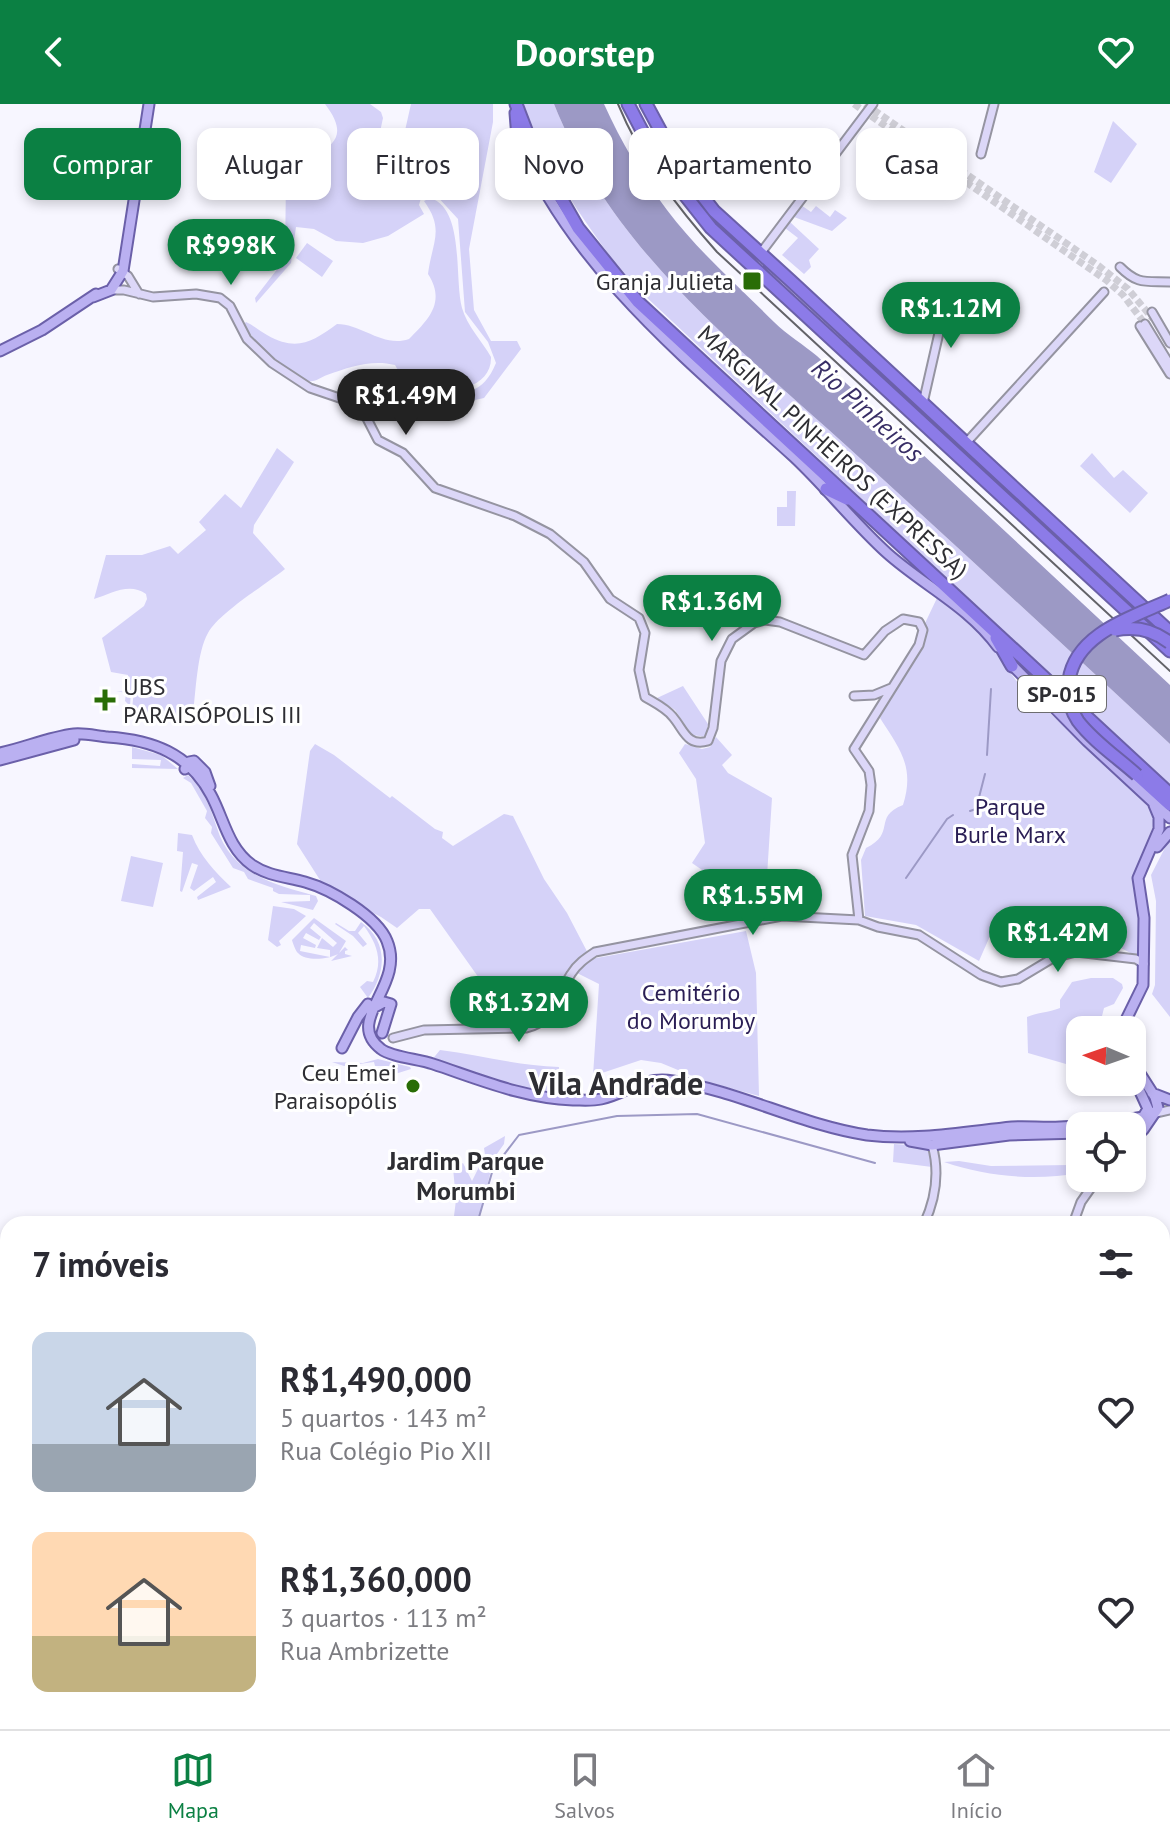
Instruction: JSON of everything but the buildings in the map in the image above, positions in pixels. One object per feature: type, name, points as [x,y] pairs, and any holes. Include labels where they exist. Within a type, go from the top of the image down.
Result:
[{"type":"highway","points":[[516,104],[517,128]]},
{"type":"highway","name":"MARGINAL PINHEIROS (EXPRESSA)","points":[[516,104],[534,151],[578,228],[638,302],[1170,794]]},
{"type":"highway","points":[[628,104],[658,161],[711,228],[1170,651]]},
{"type":"highway","points":[[646,104],[680,167],[732,230],[1170,632]]},
{"type":"highway","points":[[993,487],[1004,490],[1074,549],[1089,557]]},
{"type":"highway","points":[[826,489],[858,504]]},
{"type":"highway","points":[[1170,600],[1089,643],[1075,659],[1068,685],[1071,707],[1085,728],[1170,805]]},
{"type":"highway","points":[[984,622],[1012,666]]},
{"type":"highway","points":[[1101,634],[1135,628],[1156,633],[1170,643]]},
{"type":"main road","points":[[93,297],[111,290],[125,253],[149,104]]},
{"type":"main road","points":[[550,200],[561,221],[594,264],[634,309],[826,489],[889,554],[951,599],[975,621],[1012,666],[1170,818]]},
{"type":"main road","points":[[0,351],[42,330],[93,297],[119,270]]},
{"type":"main road","points":[[0,760],[74,740],[131,743],[162,752],[186,766],[206,793],[225,840],[244,865],[272,880],[313,890],[376,929],[387,955],[386,969],[368,1021],[374,1041],[383,1050],[543,1099],[601,1099],[640,1083],[673,1081],[865,1134],[934,1141],[1066,1128]]},
{"type":"main road","points":[[0,753],[14,754]]},
{"type":"main road","points":[[186,766],[193,760],[203,769],[227,834],[252,865],[267,873],[310,884],[361,912],[380,927],[389,945],[392,963],[388,981],[371,1006],[358,1017],[342,1048]]},
{"type":"main road","points":[[1127,1016],[1142,990],[1144,918],[1138,878],[1159,824],[1151,799]]},
{"type":"main road","points":[[1132,1016],[1148,987],[1148,913],[1143,875],[1167,834],[1167,827],[1159,824]]},
{"type":"main road","points":[[371,1006],[384,1002],[391,1004],[389,1034]]},
{"type":"main road","points":[[1146,1087],[1151,1110],[1146,1117]]},
{"type":"main road","points":[[1146,1090],[1170,1101]]},
{"type":"main road","points":[[1144,1112],[1151,1110]]},
{"type":"main road","points":[[934,1141],[948,1135],[1066,1133]]},
{"type":"street","points":[[760,254],[870,107],[859,104]]},
{"type":"street","points":[[981,154],[994,104]]},
{"type":"street","points":[[1120,267],[1127,277],[1140,281],[1170,282]]},
{"type":"street","points":[[119,270],[131,279],[139,294]]},
{"type":"street","points":[[111,290],[131,279]]},
{"type":"street","points":[[923,403],[949,289]]},
{"type":"street","points":[[111,290],[161,297],[205,294],[220,298],[230,306],[247,339],[272,363],[310,388],[360,405],[378,440],[403,453],[435,488],[515,516],[550,534],[584,562],[613,601],[637,615],[645,633],[639,670],[645,697],[670,713],[691,740],[705,742],[713,728],[720,665],[732,639],[758,621],[780,622],[864,655],[893,624],[903,619],[919,622],[923,630],[922,639],[855,746],[857,756],[871,776],[869,811],[852,855],[859,920]]},
{"type":"street","points":[[966,443],[1104,292]]},
{"type":"street","points":[[1152,316],[1170,346]]},
{"type":"street","points":[[1170,365],[1142,325],[1170,374]]},
{"type":"street","points":[[854,696],[874,695],[893,687]]},
{"type":"street","points":[[389,1034],[538,1025],[550,1015],[570,975],[591,955],[605,949],[782,916],[859,920],[926,938],[970,969],[1001,982],[1018,979],[1053,958],[1076,952],[1141,959]]},
{"type":"street","points":[[1151,1110],[1170,1101]]},
{"type":"street","points":[[1151,1110],[1170,1110]]},
{"type":"street","points":[[927,1216],[935,1192],[934,1141]]},
{"type":"street","points":[[1076,1216],[1087,1192]]},
{"type":"green space","points":[[325,104],[370,104],[381,112],[383,118],[381,128],[347,128],[347,200],[420,200],[419,205],[424,214],[388,236],[363,243],[336,241],[314,229],[296,227],[291,263],[256,303],[255,298],[285,259],[286,200],[331,200],[331,143],[337,131],[335,119]]},
{"type":"green space","points":[[411,104],[493,104],[493,122],[479,196],[479,128],[406,128]]},
{"type":"green space","points":[[523,104],[554,104],[565,128],[532,128]]},
{"type":"green space","points":[[1113,121],[1137,144],[1111,183],[1094,172]]},
{"type":"green space","points":[[434,200],[441,204],[449,215],[464,315],[491,357],[489,370],[481,379],[470,386],[442,393],[401,393],[399,372],[395,365],[378,363],[309,381],[290,374],[263,350],[244,324],[246,322],[278,340],[296,344],[312,340],[337,324],[390,340],[409,339],[429,317],[435,302],[433,284],[428,274],[436,228],[424,201]]},
{"type":"green space","points":[[441,200],[478,200],[469,249],[474,310],[491,341],[517,341],[521,349],[484,398],[448,406],[434,400],[479,387],[496,363],[488,342],[465,312],[458,219]]},
{"type":"green space","points":[[572,200],[606,200],[643,250],[722,333],[1170,744],[1170,787],[627,279]]},
{"type":"green space","points":[[801,205],[811,212],[816,206],[830,217],[835,210],[847,218],[832,231],[794,217]]},
{"type":"green space","points":[[790,222],[819,249],[809,260],[811,267],[804,274],[782,255],[798,238],[785,228]]},
{"type":"green space","points":[[307,243],[333,261],[322,277],[296,258]]},
{"type":"green space","points":[[277,448],[294,462],[254,525],[253,533],[285,569],[232,608],[208,633],[199,661],[193,713],[173,720],[135,714],[132,711],[135,676],[132,676],[130,706],[125,701],[126,693],[116,691],[129,692],[128,675],[111,672],[102,638],[144,606],[147,599],[146,594],[140,591],[127,589],[94,599],[106,555],[142,555],[170,546],[178,554],[206,530],[199,522],[225,494],[241,508]]},
{"type":"green space","points":[[1092,453],[1114,478],[1123,470],[1148,493],[1130,513],[1080,466]]},
{"type":"green space","points":[[787,491],[796,491],[795,526],[777,526],[777,507],[787,507]]},
{"type":"green space","name":"Parque Burle Marx","points":[[937,598],[977,627],[1021,687],[1149,803],[1155,815],[1153,826],[1136,871],[1141,924],[1138,957],[1083,928],[1052,918],[1034,934],[1006,925],[990,936],[979,961],[916,925],[865,916],[861,860],[866,848],[880,837],[888,815],[903,805],[907,780],[904,759],[880,718]]},
{"type":"green space","points":[[683,686],[708,724],[706,737],[692,735],[675,710],[657,698]]},
{"type":"green space","points":[[716,737],[732,755],[722,765],[728,773],[772,798],[767,876],[737,879],[743,912],[723,916],[715,879],[692,863],[705,843],[696,779],[679,753],[685,744],[702,749],[710,747]]},
{"type":"green space","name":"Cemitério do Morumby","points":[[315,744],[443,832],[442,838],[453,846],[504,814],[513,816],[544,879],[567,913],[591,959],[746,931],[756,973],[759,1096],[707,1082],[661,1063],[641,1060],[593,1076],[599,984],[577,973],[586,964],[583,957],[544,1018],[529,1025],[513,1026],[430,909],[419,909],[397,928],[318,884],[320,880],[297,844],[310,751]]},
{"type":"green space","points":[[132,747],[161,755],[178,769],[132,768],[132,764],[160,766],[161,760],[132,759]]},
{"type":"green space","points":[[188,775],[203,793],[224,844],[233,856],[244,867],[270,882],[316,896],[318,901],[313,910],[281,902],[310,901],[310,895],[279,894],[233,868],[211,833],[212,827],[205,818],[207,811],[191,783],[183,778]]},
{"type":"green space","points":[[178,833],[192,835],[208,863],[231,887],[198,900],[197,897],[216,882],[213,877],[194,891],[190,888],[198,865],[192,863],[180,891],[183,852],[177,851]]},
{"type":"green space","points":[[1170,838],[1170,1017],[1152,994],[1155,985],[1156,901],[1151,875]]},
{"type":"green space","points":[[131,856],[163,863],[153,907],[121,901]]},
{"type":"green space","points":[[273,906],[294,909],[306,916],[279,941],[281,945],[277,947],[268,940]]},
{"type":"green space","points":[[314,918],[346,941],[339,953],[345,947],[348,950],[345,954],[352,956],[331,961],[338,954],[330,957],[312,959],[296,951],[292,940]],"holes":[[[314,923],[337,943],[333,947],[322,938],[317,948],[330,950],[330,957],[300,951],[301,945],[315,948],[316,945],[303,938],[306,933],[319,940],[321,937],[310,928]]]},
{"type":"green space","points":[[361,922],[376,939],[382,958],[378,978],[368,998],[360,987],[367,981],[373,982],[376,975],[378,954],[373,940],[364,926],[358,933],[367,944],[363,947],[335,924],[355,931]]},
{"type":"green space","points":[[1113,978],[1123,988],[1114,1004],[1104,1008],[1102,1016],[1066,1016],[1066,1064],[1028,1053],[1027,1017],[1060,1008],[1060,1000],[1072,982]]},
{"type":"green space","points":[[440,1050],[559,1067],[558,1082],[565,1097],[555,1100],[603,1101],[639,1084],[659,1083],[602,1102],[563,1102],[514,1092],[447,1069],[431,1061]]},
{"type":"green space","points":[[378,1059],[411,1069],[363,1084],[349,1078],[391,1072],[391,1066],[375,1066],[374,1062],[344,1066],[332,1062],[363,1063]]},
{"type":"green space","points":[[662,1082],[697,1087],[724,1094],[831,1127],[885,1139],[853,1135],[721,1094]]},
{"type":"green space","points":[[505,1136],[504,1144],[494,1158],[480,1216],[454,1216],[453,1168],[463,1163],[472,1181],[485,1155],[484,1148]]},
{"type":"green space","points":[[894,1144],[931,1149],[932,1167],[893,1162]]},
{"type":"green space","points":[[944,1162],[991,1166],[1066,1165],[1066,1175],[1012,1176]]},
{"type":"water","name":"Rio Pinheiros","points":[[554,104],[604,104],[629,152],[629,200],[660,200],[705,254],[779,327],[817,356],[1170,685],[1170,744],[681,293],[643,250],[606,200],[613,200],[613,128],[565,128]]},
{"type":"waterway","points":[[987,755],[991,689]]},
{"type":"waterway","points":[[970,811],[976,809],[985,774]]},
{"type":"waterway","points":[[906,878],[947,819],[953,815]]},
{"type":"waterway","points":[[479,1216],[493,1169],[519,1135],[617,1116],[697,1114],[875,1163]]},
{"type":"tunnel","points":[[854,104],[1106,280],[1123,295],[1145,324]]},
{"type":"tunnel","points":[[865,104],[1099,266],[1128,289],[1153,319]]},
{"type":"railway","points":[[618,104],[661,182],[717,252],[1170,671]]},
{"type":"place","name":"Granja Julieta","points":[[752,281]]},
{"type":"place","name":"UBS PARAISÓPOLIS III","points":[[105,700]]},
{"type":"place","name":"Ceu Emei Paraisopólis","points":[[413,1086]]},
{"type":"district","name":"Vila Andrade","points":[[616,1083]]},
{"type":"district","name":"Jardim Parque Morumbi","points":[[466,1175]]}]
